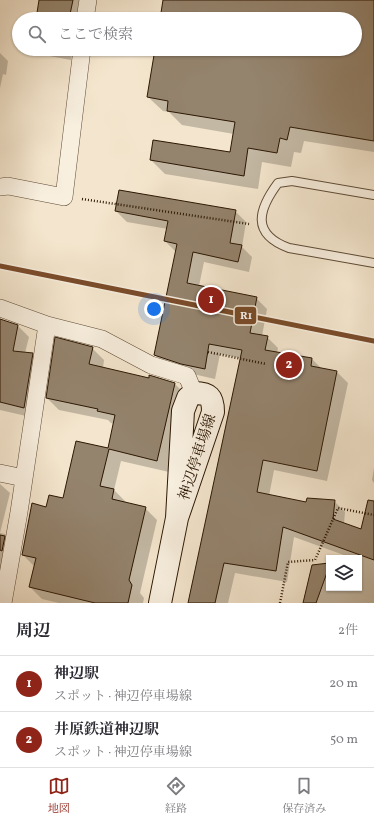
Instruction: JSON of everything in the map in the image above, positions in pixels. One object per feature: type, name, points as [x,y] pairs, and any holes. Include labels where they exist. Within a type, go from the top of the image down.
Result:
[{"type":"main road","name":"神辺停車場線","points":[[160,603],[177,518],[213,412],[213,402],[208,396],[202,393],[194,393],[188,398],[182,411],[177,518]]},
{"type":"street","points":[[86,12],[88,0]]},
{"type":"street","points":[[0,187],[8,186],[64,197],[81,56]]},
{"type":"street","points":[[0,308],[47,325],[102,339],[151,365],[187,376],[194,393]]},
{"type":"street","points":[[3,603],[24,478],[47,325]]},
{"type":"street","points":[[0,473],[24,478]]},
{"type":"lane","points":[[374,195],[292,181],[278,183],[268,196],[262,210],[262,222],[266,234],[278,244],[289,248],[374,263]]},
{"type":"path","points":[[64,197],[93,199],[264,226]]},
{"type":"path","points":[[208,352],[266,364]]},
{"type":"path","points":[[280,603],[288,562],[315,560],[338,508],[374,515]]},
{"type":"building","points":[[39,0],[73,0],[70,12],[37,12]]},
{"type":"building","points":[[163,0],[374,0],[374,141],[290,127],[287,140],[280,138],[277,153],[248,148],[244,176],[150,160],[153,140],[230,152],[235,122],[167,111],[168,101],[147,97],[154,56],[362,56],[362,12],[161,12]]},
{"type":"building","points":[[119,190],[236,210],[230,243],[242,245],[238,262],[193,252],[187,283],[257,297],[250,333],[268,336],[265,350],[312,358],[311,366],[337,371],[317,471],[263,460],[257,492],[306,502],[307,498],[335,500],[333,519],[361,529],[368,500],[374,501],[374,560],[283,527],[276,571],[224,563],[215,603],[188,603],[242,350],[209,344],[205,369],[181,364],[154,355],[177,244],[164,241],[168,221],[115,211]]},
{"type":"building","points":[[0,319],[18,325],[13,351],[33,353],[24,408],[0,402]]},
{"type":"building","points":[[55,337],[93,347],[89,364],[149,378],[149,375],[175,383],[157,461],[109,449],[100,486],[114,489],[112,499],[146,507],[129,580],[132,585],[128,603],[95,603],[29,587],[36,558],[22,555],[32,503],[46,507],[49,495],[63,498],[76,441],[108,448],[115,415],[97,411],[98,409],[46,398]]},
{"type":"building","points":[[0,535],[5,536],[2,551],[0,550]]},
{"type":"building","points":[[326,563],[326,575],[316,603],[303,603],[312,565]]},
{"type":"transit line","name":"R1","points":[[0,266],[374,341]]},
{"type":"place","name":"神辺駅","points":[[211,300]]},
{"type":"place","name":"井原鉄道神辺駅","points":[[289,365]]}]
